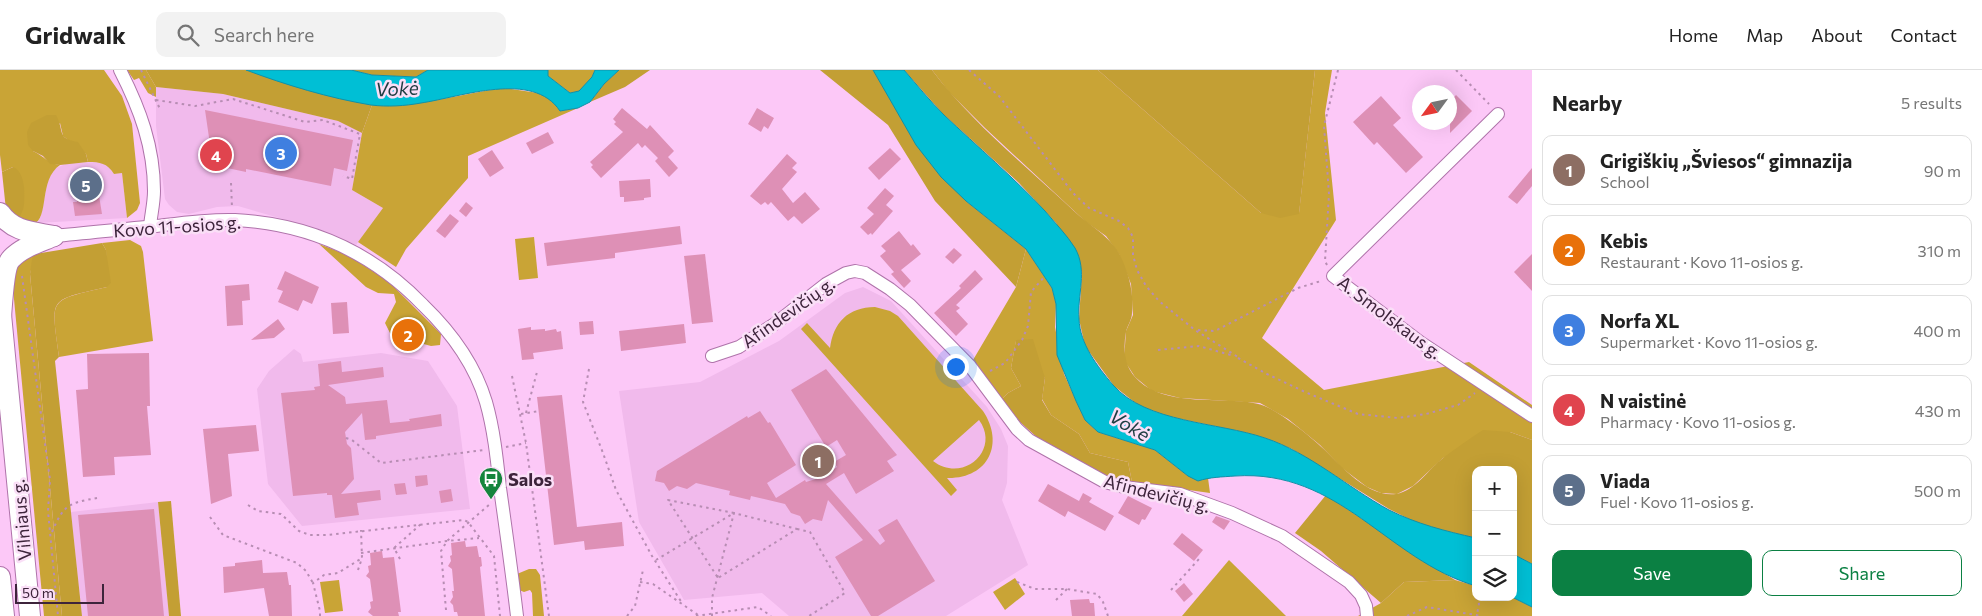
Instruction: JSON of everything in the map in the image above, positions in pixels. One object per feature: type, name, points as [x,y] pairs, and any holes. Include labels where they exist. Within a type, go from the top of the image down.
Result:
[{"type":"highway","points":[[0,213],[5,221],[17,230],[54,236]]},
{"type":"highway","points":[[19,252],[54,236]]},
{"type":"highway","name":"Vilniaus g.","points":[[19,252],[10,260],[1,311],[30,616]]},
{"type":"highway","name":"Vilniaus g.","points":[[0,577],[4,616]]},
{"type":"street","points":[[120,70],[135,99],[147,133],[154,192],[150,226]]},
{"type":"street","name":"A. Smolskaus g.","points":[[1498,114],[1332,276],[1420,342],[1532,416]]},
{"type":"street","name":"Kovo 11-osios g.","points":[[54,236],[150,226],[235,220],[271,224],[313,234],[352,250],[381,268],[414,295],[452,336],[467,360],[486,402],[501,494],[516,616]]},
{"type":"street","name":"Afindevičių g.","points":[[712,356],[739,347],[776,323],[826,284],[846,273],[855,271],[872,277],[910,306],[970,366],[1017,429],[1038,447],[1105,482],[1124,488],[1180,494],[1232,513],[1282,536],[1349,582],[1361,595],[1366,606],[1367,616]]},
{"type":"path","points":[[141,70],[160,109]]},
{"type":"path","points":[[969,70],[999,96],[1073,194],[1089,208],[1119,221],[1128,228],[1133,237],[1133,255],[1137,270],[1146,286],[1159,301],[1195,330],[1238,357],[1298,388],[1358,414],[1398,418],[1426,414],[1458,405],[1486,385]]},
{"type":"path","points":[[1195,330],[1215,331],[1298,288],[1332,276],[1325,261],[1329,194],[1324,126],[1338,70]]},
{"type":"path","points":[[1456,70],[1498,114]]},
{"type":"path","points":[[156,100],[195,106],[233,100],[305,122],[323,120],[360,134],[352,179],[343,176]]},
{"type":"path","points":[[231,183],[231,204],[235,220]]},
{"type":"path","points":[[19,252],[50,480],[48,511],[58,616]]},
{"type":"path","points":[[979,378],[994,367],[1005,363],[1022,340],[1028,326],[1031,292],[1045,276]]},
{"type":"path","points":[[1158,350],[1200,346],[1238,357]]},
{"type":"path","points":[[589,369],[583,402],[616,490],[655,561],[682,603]]},
{"type":"path","points":[[526,413],[538,372]]},
{"type":"path","points":[[512,376],[526,443],[549,616]]},
{"type":"path","points":[[521,414],[539,411]]},
{"type":"path","points":[[346,438],[352,440],[382,463],[486,450]]},
{"type":"path","points":[[510,446],[526,443]]},
{"type":"path","points":[[446,610],[440,551],[447,540],[501,494]]},
{"type":"path","points":[[51,534],[60,514],[73,502],[97,498]]},
{"type":"path","points":[[718,578],[668,500],[734,513],[810,532],[845,593],[809,616]]},
{"type":"path","points":[[248,505],[258,511],[281,514],[299,531],[310,535],[327,535],[464,520],[468,522],[494,556],[500,616]]},
{"type":"path","points":[[655,561],[734,513]]},
{"type":"path","points":[[712,615],[712,598],[734,513]]},
{"type":"path","points":[[210,517],[224,535],[297,563],[312,582],[320,616]]},
{"type":"path","points":[[394,548],[421,524]]},
{"type":"path","points":[[718,578],[797,529]]},
{"type":"path","points":[[358,570],[362,558],[361,530]]},
{"type":"path","points":[[362,553],[447,540],[479,538]]},
{"type":"path","points":[[394,548],[400,559]]},
{"type":"path","points":[[312,582],[324,575],[338,572],[362,558]]},
{"type":"path","points":[[1171,590],[1199,559]]},
{"type":"path","points":[[627,616],[635,606],[643,570]]},
{"type":"path","points":[[640,582],[653,584],[682,603],[697,616],[758,607],[771,616]]},
{"type":"path","points":[[1017,582],[1035,589],[1067,588],[1097,594],[1103,602],[1108,616]]},
{"type":"path","points":[[1056,600],[1067,588]]},
{"type":"path","points":[[1477,614],[1478,601]]},
{"type":"path","points":[[1407,616],[1427,607],[1482,616]]},
{"type":"shaded area","points":[[0,70],[104,70],[122,96],[132,124],[140,203],[137,210],[127,218],[122,173],[114,174],[109,167],[103,164],[88,162],[86,154],[63,136],[60,123],[33,151],[49,161],[60,165],[53,172],[49,180],[41,215],[38,221],[33,224],[17,223],[13,167],[2,172],[0,155]]},
{"type":"shaded area","points":[[127,70],[146,70],[156,87],[156,97],[148,93],[139,78],[134,80]]},
{"type":"shaded area","points":[[146,70],[246,70],[314,92],[372,105],[362,133],[338,121],[223,94],[156,87]]},
{"type":"shaded area","points":[[351,70],[428,70],[416,77],[372,75]]},
{"type":"shaded area","points":[[548,70],[595,70],[592,77],[579,92],[570,93],[548,76]]},
{"type":"shaded area","points":[[619,70],[650,70],[625,87],[590,102],[604,84]]},
{"type":"shaded area","points":[[820,70],[873,70],[889,96],[966,201],[1026,249],[1016,287],[935,201],[888,125]]},
{"type":"shaded area","points":[[904,70],[932,70],[982,126],[1116,248],[1126,269],[1132,298],[1132,316],[1125,338],[1125,356],[1131,372],[1145,385],[1156,391],[1182,398],[1248,402],[1269,408],[1306,433],[1353,477],[1374,490],[1385,494],[1396,494],[1409,489],[1443,458],[1483,430],[1510,432],[1532,440],[1532,564],[1517,556],[1517,466],[1472,466],[1472,537],[1423,526],[1389,509],[1292,449],[1265,438],[1166,416],[1138,405],[1114,386],[1085,346],[1079,319],[1082,272],[1056,223],[1019,183],[943,114]]},
{"type":"shaded area","points":[[932,70],[1098,70],[1261,213],[1299,213],[1315,70],[1332,70],[1325,113],[1336,220],[1262,338],[1324,390],[1469,362],[1532,405],[1532,440],[1510,432],[1443,458],[1413,486],[1397,494],[1381,493],[1367,487],[1342,468],[1320,445],[1288,419],[1260,403],[1180,398],[1152,391],[1135,377],[1124,360],[1126,331],[1133,315],[1131,284],[1119,254],[1106,236],[1086,222],[985,128],[949,92]]},
{"type":"shaded area","points":[[1098,70],[1315,70],[1299,214],[1280,218],[1261,213]]},
{"type":"shaded area","points":[[156,87],[223,94],[338,121],[362,133],[352,190],[383,208],[356,245],[307,226],[238,206],[217,207],[189,214],[177,212],[165,199],[156,126]]},
{"type":"shaded area","points":[[504,88],[538,93],[553,100],[560,111],[578,108],[468,156],[468,178],[406,249],[396,267],[358,242],[383,208],[352,190],[362,133],[372,105],[422,102]]},
{"type":"shaded area","points":[[47,115],[56,115],[64,136],[78,142],[86,154],[88,162],[60,165],[50,164],[43,156],[33,151],[28,145],[27,132],[31,123]]},
{"type":"shaded area","points":[[100,162],[107,164],[114,174],[122,173],[127,218],[37,223],[41,216],[48,179],[54,169],[68,163]]},
{"type":"shaded area","points":[[13,167],[20,173],[24,188],[24,206],[17,223],[6,210],[2,172]]},
{"type":"shaded area","points":[[534,237],[538,278],[519,280],[515,239]]},
{"type":"shaded area","points":[[130,240],[141,246],[143,252],[153,341],[59,357],[55,323],[55,312],[58,305],[63,299],[73,295],[107,287],[106,250],[102,243]]},
{"type":"shaded area","points":[[102,243],[106,250],[111,283],[107,287],[63,299],[58,304],[55,312],[59,357],[55,361],[82,616],[62,616],[30,274],[32,259],[35,254]]},
{"type":"shaded area","points":[[319,244],[348,255],[388,281],[441,334],[440,345],[431,346],[394,336],[390,333],[385,323],[396,302],[394,294],[378,293],[366,287]]},
{"type":"shaded area","points":[[1026,249],[1052,288],[1056,304],[1055,327],[1064,374],[1085,420],[1098,432],[1155,450],[1188,476],[1208,478],[1210,493],[1132,482],[1128,462],[1090,453],[1079,434],[1051,415],[1042,399],[1045,378],[1016,341],[1011,368],[1021,386],[1008,393],[1002,399],[973,360],[1016,287]]},
{"type":"shaded area","points":[[35,254],[30,274],[62,616],[44,616],[12,278],[15,263]]},
{"type":"shaded area","points":[[863,287],[891,301],[987,407],[1001,429],[1008,446],[1007,483],[1002,500],[1028,565],[946,616],[789,616],[762,593],[684,600],[639,522],[619,391],[700,382],[779,341],[845,293]]},
{"type":"shaded area","points":[[875,307],[890,311],[898,316],[983,411],[989,423],[992,447],[989,457],[973,473],[961,477],[947,478],[957,490],[951,496],[801,329],[807,323],[830,348],[834,331],[838,324],[850,313]],"holes":[[[979,420],[985,431],[985,442],[982,452],[967,466],[956,469],[944,467],[933,461]]]},
{"type":"shaded area","points":[[1033,339],[1045,378],[1042,400],[1051,415],[1079,434],[1090,453],[1128,462],[1132,482],[1111,479],[1040,440],[1020,422],[1002,399],[1008,393],[1021,386],[1011,368],[1016,340]]},
{"type":"shaded area","points":[[294,349],[301,354],[303,362],[381,353],[428,361],[457,406],[470,509],[302,526],[268,484],[257,389],[269,371]]},
{"type":"shaded area","points":[[1326,495],[1455,580],[1404,582],[1381,603],[1321,551],[1295,533]]},
{"type":"shaded area","points":[[171,501],[181,616],[169,616],[158,502]]},
{"type":"shaded area","points":[[158,502],[169,616],[82,616],[71,512]]},
{"type":"shaded area","points":[[1229,560],[1286,616],[1182,616]]},
{"type":"shaded area","points":[[529,569],[536,569],[540,575],[544,616],[533,616],[532,593],[530,590],[524,592],[519,590],[517,574]]},
{"type":"shaded area","points":[[1015,578],[1025,594],[1005,610],[993,592]]},
{"type":"shaded area","points":[[339,580],[343,611],[325,613],[320,582]]},
{"type":"shaded area","points":[[1455,580],[1472,585],[1472,601],[1517,600],[1532,607],[1532,616],[1358,616],[1381,603],[1404,582]]},
{"type":"water","name":"Vokė","points":[[246,70],[351,70],[372,75],[416,77],[428,70],[548,70],[548,76],[570,93],[579,91],[592,77],[595,70],[619,70],[604,84],[590,102],[578,108],[560,111],[548,99],[533,92],[515,89],[475,92],[409,105],[371,105],[339,99],[276,81]]},
{"type":"water","name":"Vokė","points":[[873,70],[904,70],[944,115],[1033,198],[1068,238],[1075,248],[1081,265],[1079,319],[1082,337],[1090,354],[1101,370],[1127,398],[1163,414],[1246,433],[1282,444],[1313,461],[1389,510],[1431,527],[1472,537],[1472,584],[1444,574],[1334,501],[1304,487],[1272,478],[1235,476],[1198,481],[1188,476],[1155,450],[1098,432],[1085,420],[1057,355],[1056,304],[1052,288],[1026,249],[966,201],[941,177],[916,145]]},
{"type":"water","points":[[1517,556],[1532,564],[1532,607],[1517,600]]},
{"type":"building","points":[[1381,96],[1401,118],[1393,125],[1423,157],[1406,173],[1377,142],[1374,145],[1353,122]]},
{"type":"building","points":[[1457,96],[1472,111],[1457,126]]},
{"type":"building","points":[[622,108],[647,129],[650,125],[674,151],[668,157],[678,168],[669,177],[655,161],[658,158],[645,145],[642,148],[638,143],[601,178],[591,167],[593,165],[590,162],[623,132],[614,124],[616,122],[613,119]]},
{"type":"building","points":[[757,108],[774,118],[768,129],[764,126],[761,132],[748,124]]},
{"type":"building","points":[[205,110],[353,140],[347,171],[334,168],[331,186],[246,169],[246,172],[213,165]]},
{"type":"building","points":[[548,132],[554,143],[532,154],[526,143]]},
{"type":"building","points":[[890,148],[901,159],[879,180],[868,168]]},
{"type":"building","points":[[492,150],[504,168],[490,177],[478,159]]},
{"type":"building","points":[[787,154],[797,163],[792,168],[797,172],[782,189],[793,203],[805,192],[820,209],[802,224],[794,216],[788,221],[771,202],[768,205],[765,202],[761,205],[750,196]]},
{"type":"building","points":[[1532,168],[1532,186],[1517,204],[1508,197]]},
{"type":"building","points":[[96,177],[102,214],[75,216],[73,202],[77,202],[74,180]]},
{"type":"building","points":[[650,179],[651,197],[644,198],[644,200],[624,202],[624,197],[620,197],[619,181]]},
{"type":"building","points":[[885,188],[894,196],[886,205],[893,211],[872,235],[871,233],[868,235],[860,227],[874,214],[867,208]]},
{"type":"building","points":[[466,202],[473,208],[466,217],[459,211]]},
{"type":"building","points":[[450,214],[459,221],[445,238],[436,231]]},
{"type":"building","points":[[680,226],[682,244],[615,253],[615,258],[547,266],[544,243]]},
{"type":"building","points":[[899,231],[911,246],[913,244],[921,254],[901,270],[911,281],[904,288],[891,274],[894,272],[880,256],[886,251],[881,246]]},
{"type":"building","points":[[954,248],[962,255],[953,264],[945,257]]},
{"type":"building","points":[[705,254],[713,322],[692,324],[684,256]]},
{"type":"building","points":[[1532,254],[1532,291],[1514,272]]},
{"type":"building","points":[[975,270],[983,279],[956,305],[960,308],[956,311],[968,324],[956,336],[934,313],[961,288],[959,286]]},
{"type":"building","points":[[285,271],[319,287],[312,304],[303,300],[298,311],[278,302],[283,291],[277,289]]},
{"type":"building","points":[[249,284],[250,300],[242,301],[243,325],[227,326],[225,286]]},
{"type":"building","points":[[347,302],[349,333],[333,334],[331,303]]},
{"type":"building","points":[[278,319],[285,329],[274,338],[251,340]]},
{"type":"building","points":[[593,321],[594,334],[580,335],[579,322]]},
{"type":"building","points":[[684,324],[686,343],[621,351],[619,331]]},
{"type":"building","points":[[531,327],[531,330],[545,329],[545,331],[556,329],[557,332],[561,331],[563,349],[533,353],[534,359],[522,360],[518,329]]},
{"type":"building","points":[[149,353],[150,406],[147,406],[151,455],[114,457],[115,475],[83,477],[76,390],[88,389],[87,354]]},
{"type":"building","points":[[341,361],[342,372],[383,367],[384,377],[328,385],[345,397],[346,404],[387,400],[390,423],[410,421],[409,419],[441,414],[442,426],[376,436],[376,439],[365,440],[362,413],[345,432],[347,444],[351,448],[354,479],[341,494],[380,490],[381,500],[357,503],[359,515],[335,518],[332,495],[327,495],[327,493],[293,496],[281,393],[315,390],[314,387],[320,386],[318,364]]},
{"type":"building","points":[[826,369],[897,455],[887,461],[894,471],[856,494],[844,473],[826,484],[880,545],[885,541],[878,530],[897,519],[935,581],[878,616],[871,616],[835,557],[863,540],[828,500],[822,521],[813,519],[805,524],[800,516],[791,513],[785,504],[751,496],[750,500],[729,495],[730,491],[696,483],[687,489],[677,486],[669,491],[664,483],[655,481],[657,471],[747,416],[748,418],[760,411],[768,423],[770,422],[796,465],[767,483],[776,498],[805,480],[806,482],[819,478],[837,467],[834,462],[846,455],[837,440],[826,447],[791,390]]},
{"type":"building","points":[[562,395],[577,527],[622,522],[624,546],[585,550],[584,541],[554,545],[537,397]]},
{"type":"building","points":[[256,425],[259,451],[228,454],[232,496],[211,504],[203,429]]},
{"type":"building","points":[[427,475],[428,485],[416,487],[415,476]]},
{"type":"building","points":[[405,483],[407,494],[396,495],[394,484]]},
{"type":"building","points":[[1048,484],[1079,501],[1083,493],[1092,498],[1089,502],[1114,516],[1105,531],[1068,511],[1065,517],[1038,501]]},
{"type":"building","points":[[451,489],[453,501],[441,503],[439,491]]},
{"type":"building","points":[[1128,496],[1152,508],[1145,520],[1142,519],[1139,525],[1118,513]]},
{"type":"building","points":[[154,509],[164,616],[88,616],[78,515]]},
{"type":"building","points":[[1216,516],[1230,521],[1224,530],[1212,522]]},
{"type":"building","points":[[1182,533],[1203,550],[1194,561],[1173,544]]},
{"type":"building","points":[[465,541],[466,547],[477,546],[479,557],[481,557],[482,566],[480,567],[485,616],[458,616],[450,602],[453,597],[452,591],[454,591],[452,569],[448,566],[451,561],[450,556],[452,555],[451,543]]},
{"type":"building","points":[[382,551],[383,558],[394,557],[401,612],[398,612],[399,616],[373,616],[368,612],[371,608],[370,602],[373,601],[370,579],[366,576],[369,572],[368,566],[371,565],[370,553]]},
{"type":"building","points":[[262,560],[263,573],[287,572],[289,585],[291,585],[292,616],[269,616],[264,588],[224,593],[223,567],[235,566],[235,563]]},
{"type":"building","points":[[1184,583],[1193,594],[1184,602],[1175,591]]},
{"type":"building","points":[[1089,599],[1090,603],[1094,603],[1095,616],[1072,616],[1070,600]]},
{"type":"place","name":"Norfa XL","points":[[281,153]]},
{"type":"place","name":"N vaistinė","points":[[216,155]]},
{"type":"place","name":"Viada","points":[[86,185]]},
{"type":"place","name":"Kebis","points":[[408,335]]},
{"type":"place","name":"Grigiškių „Šviesos“ gimnazija","points":[[818,461]]},
{"type":"place","name":"Salos","points":[[491,500]]}]
